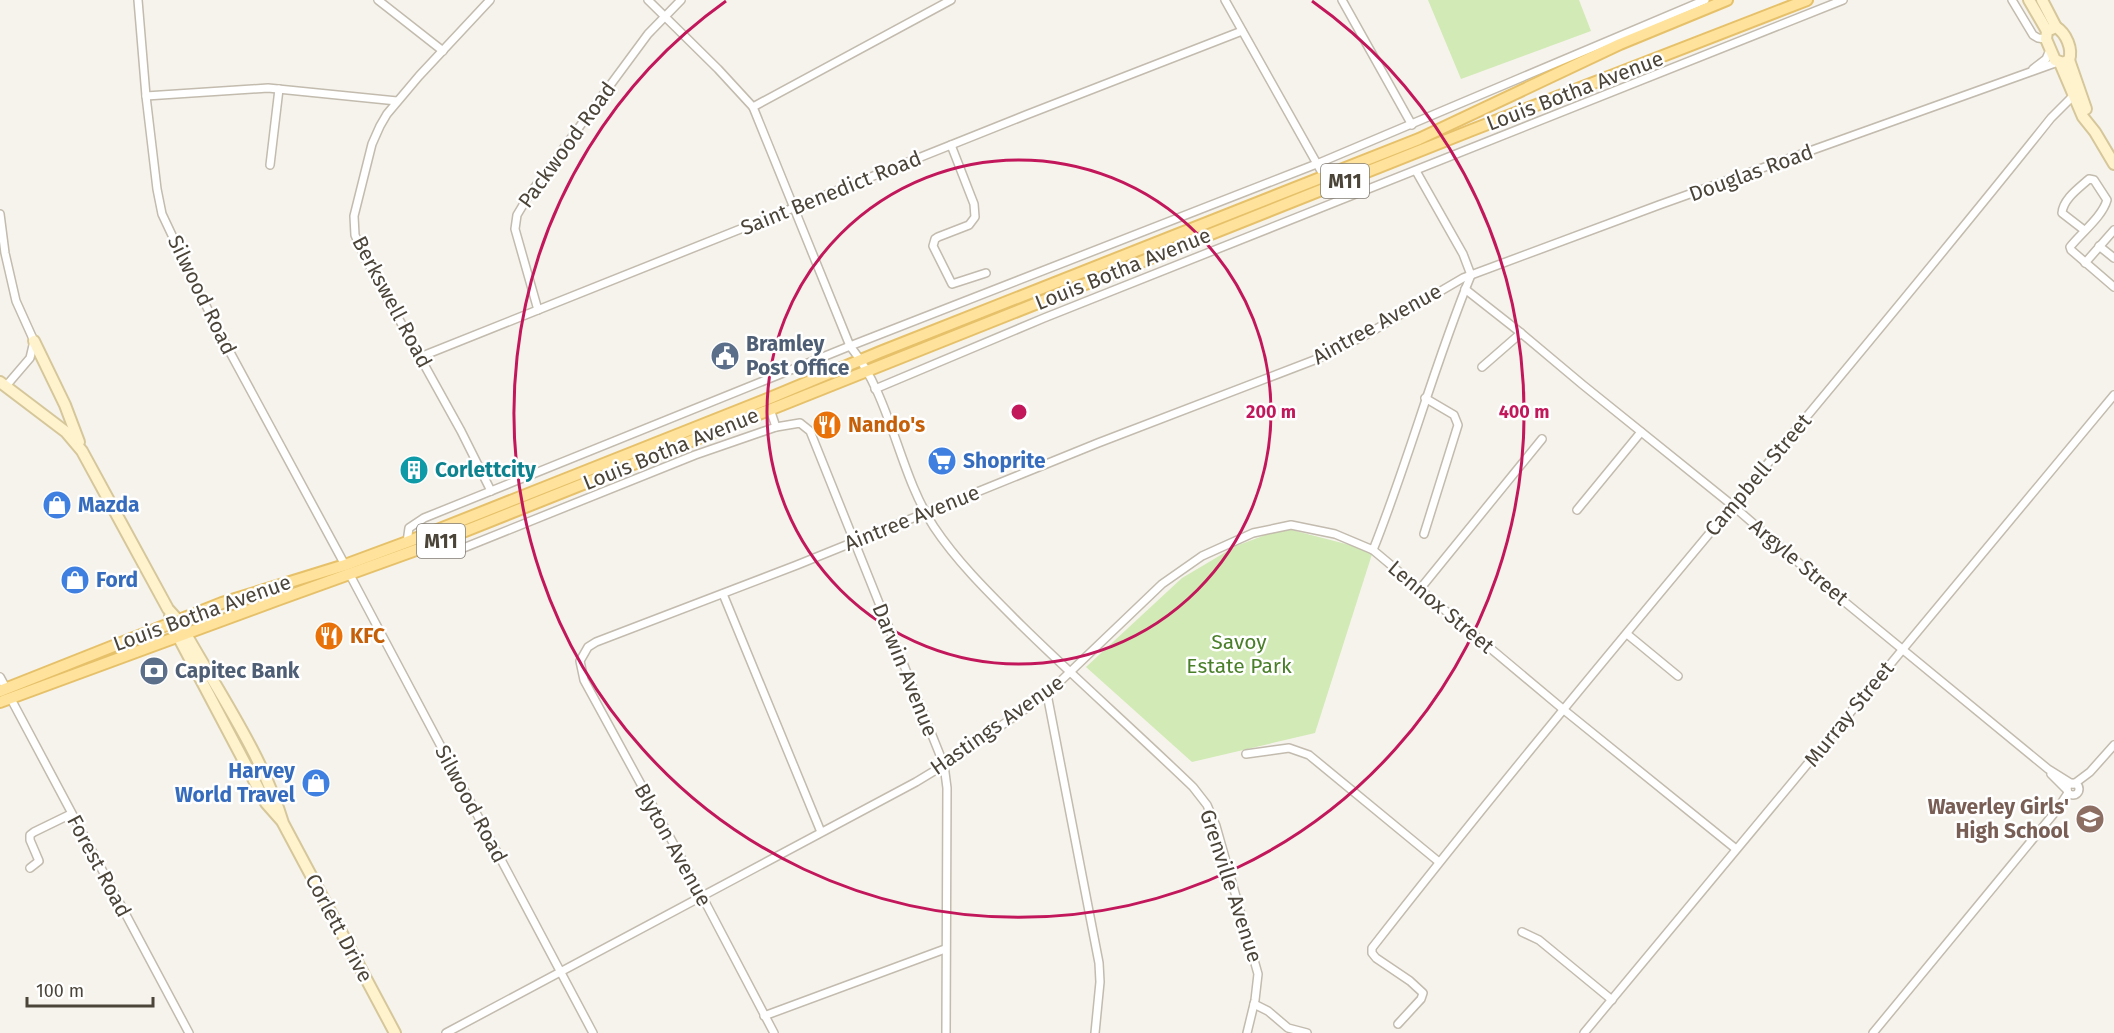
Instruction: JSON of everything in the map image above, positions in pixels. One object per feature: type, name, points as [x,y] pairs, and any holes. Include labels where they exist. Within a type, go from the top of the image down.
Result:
[{"type":"main road","name":"Louis Botha Avenue","points":[[4,695],[182,635],[347,570],[407,542],[1419,139],[1620,44],[1727,0]]},
{"type":"main road","name":"Louis Botha Avenue","points":[[4,695],[174,621],[252,593],[347,570],[440,541],[1472,130],[1807,0]]},
{"type":"main road","points":[[2029,0],[2049,33]]},
{"type":"main road","points":[[2042,0],[2050,50],[2062,62],[2076,93],[2083,117],[2114,164]]},
{"type":"main road","points":[[2049,33],[2063,32],[2069,45],[2071,54],[2062,62]]},
{"type":"main road","points":[[34,341],[68,413],[82,451]]},
{"type":"main road","points":[[3,384],[66,432],[82,451]]},
{"type":"main road","name":"Corlett Drive","points":[[82,451],[174,621],[248,743],[283,823],[395,1033]]},
{"type":"street","name":"Silwood Road","points":[[138,0],[157,189],[166,222],[225,343],[593,1033]]},
{"type":"street","points":[[378,0],[443,51]]},
{"type":"street","name":"Berkswell Road","points":[[490,0],[387,114],[372,144],[357,200],[353,227],[365,258],[492,491]]},
{"type":"street","points":[[648,0],[753,107],[941,3],[951,0]]},
{"type":"street","name":"Packwood Road","points":[[538,310],[516,235],[517,215],[630,58],[681,0]]},
{"type":"street","points":[[1225,0],[1319,163],[1330,187]]},
{"type":"street","points":[[1342,0],[1412,125]]},
{"type":"street","name":"Louis Botha Avenue","points":[[407,542],[409,528],[417,522],[850,346],[1319,163],[1705,0]]},
{"type":"street","name":"Louis Botha Avenue","points":[[875,389],[1055,314],[1843,0]]},
{"type":"street","points":[[2012,0],[2035,37],[2049,33]]},
{"type":"street","name":"Saint Benedict Road","points":[[420,357],[1242,31]]},
{"type":"street","name":"Douglas Road","points":[[2031,70],[2046,59],[2050,50]]},
{"type":"street","name":"Douglas Road","points":[[1471,275],[2031,70],[2062,62]]},
{"type":"street","points":[[146,96],[239,88],[279,89],[397,101]]},
{"type":"street","points":[[270,165],[279,89]]},
{"type":"street","name":"Campbell Street","points":[[1398,1024],[1421,999],[1422,993],[1410,981],[1376,958],[1372,953],[1372,948],[1732,505],[2051,118],[2076,93]]},
{"type":"street","name":"Grenville Avenue","points":[[753,107],[850,346],[861,360],[875,389],[926,513],[944,541],[973,575],[1070,673],[1193,787],[1211,813],[1258,974],[1247,1033]]},
{"type":"street","points":[[951,145],[974,204],[975,217],[969,225],[938,237],[933,242],[933,246],[952,284],[986,273]]},
{"type":"street","points":[[1416,171],[1463,254],[1471,275]]},
{"type":"street","points":[[2084,230],[2062,213],[2062,208],[2089,179],[2094,180],[2107,200],[2105,207],[2070,247],[2114,287]]},
{"type":"street","points":[[0,214],[4,247],[16,301],[34,341],[30,358],[3,384]]},
{"type":"street","points":[[2085,263],[2114,230]]},
{"type":"street","points":[[2100,246],[2114,258]]},
{"type":"street","name":"Lennox Street","points":[[1471,275],[1425,398],[1386,518],[1373,549],[1564,710],[1736,849]]},
{"type":"street","name":"Aintree Avenue","points":[[582,654],[596,642],[723,594],[1098,443],[1317,359],[1364,336],[1444,288],[1471,275]]},
{"type":"street","name":"Argyle Street","points":[[1465,289],[1732,505],[1902,650],[2071,789],[2078,786],[2079,790],[2090,772]]},
{"type":"street","points":[[1482,367],[1521,333]]},
{"type":"street","name":"Murray Street","points":[[1584,1033],[2114,395]]},
{"type":"street","points":[[1424,534],[1458,425],[1454,415],[1425,398]]},
{"type":"street","points":[[770,409],[776,426]]},
{"type":"street","points":[[692,412],[698,427]]},
{"type":"street","name":"Louis Botha Avenue","points":[[440,541],[448,550],[460,549],[695,455],[776,426],[795,422],[807,427]]},
{"type":"street","name":"Darwin Avenue","points":[[807,427],[829,476],[944,765],[947,788],[946,1033]]},
{"type":"street","points":[[1577,510],[1641,432]]},
{"type":"street","points":[[1420,589],[1542,439]]},
{"type":"street","points":[[690,441],[695,455]]},
{"type":"street","name":"Hastings Avenue","points":[[446,1033],[944,765],[1047,694],[1147,598],[1177,572],[1202,556],[1253,533],[1276,527],[1298,525],[1335,534],[1373,549]]},
{"type":"street","points":[[723,594],[821,832]]},
{"type":"street","points":[[1627,634],[1678,676]]},
{"type":"street","name":"Blyton Avenue","points":[[582,654],[580,662],[584,680],[774,1033]]},
{"type":"street","name":"Forest Road","points":[[0,677],[4,695],[71,813],[189,1033]]},
{"type":"street","points":[[1047,694],[1101,972],[1095,1033]]},
{"type":"street","points":[[1873,1033],[2056,811],[2071,789],[2114,745]]},
{"type":"street","points":[[1246,754],[1289,748],[1309,755],[1440,862]]},
{"type":"street","points":[[30,868],[39,861],[30,835],[71,813]]},
{"type":"street","points":[[1522,932],[1539,940],[1612,1000]]},
{"type":"street","points":[[764,1016],[945,949]]},
{"type":"street","points":[[1254,1004],[1268,1011],[1288,1028],[1307,1033]]},
{"type":"green space","points":[[1428,0],[1579,0],[1591,31],[1461,79]]},
{"type":"green space","name":"Savoy Estate Park","points":[[1284,528],[1373,551],[1315,733],[1192,762],[1086,667],[1182,578],[1236,546]]},
{"type":"place","name":"Bramley Post Office","points":[[725,356]]},
{"type":"place","name":"Nando's","points":[[827,425]]},
{"type":"place","name":"Shoprite","points":[[942,461]]},
{"type":"place","name":"Corlettcity","points":[[414,470]]},
{"type":"place","name":"Mazda","points":[[57,505]]},
{"type":"place","name":"Ford","points":[[75,580]]},
{"type":"place","name":"KFC","points":[[329,636]]},
{"type":"place","name":"Capitec Bank","points":[[154,671]]},
{"type":"place","name":"Harvey World Travel","points":[[316,783]]},
{"type":"place","name":"Waverley Girls' High School","points":[[2090,819]]}]
